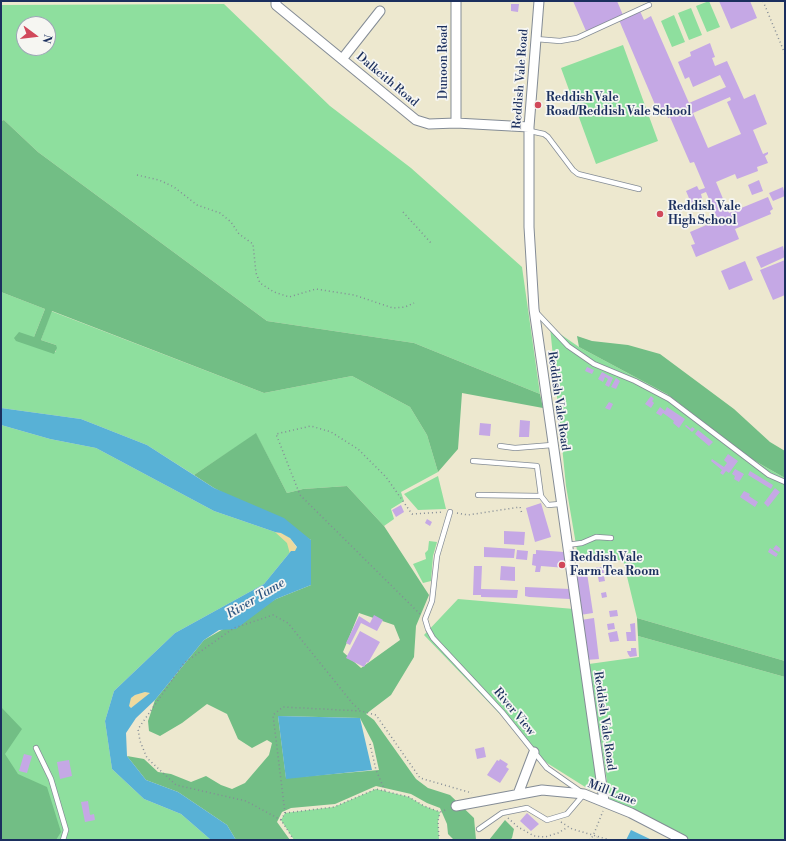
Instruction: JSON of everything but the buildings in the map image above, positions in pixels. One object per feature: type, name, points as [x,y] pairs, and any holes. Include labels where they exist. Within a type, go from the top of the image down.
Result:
[{"type":"street","name":"Dalkeith Road","points":[[276,1],[276,5],[343,58],[416,120],[429,124],[456,123],[530,129]]},
{"type":"street","name":"Dunoon Road","points":[[456,1],[456,123]]},
{"type":"street","name":"Reddish Vale Road","points":[[539,1],[530,129],[528,227],[534,309],[560,504],[604,801]]},
{"type":"street","points":[[343,58],[380,11]]},
{"type":"street","points":[[518,794],[534,752]]},
{"type":"street","name":"Mill Lane","points":[[456,806],[542,790],[584,794],[631,813],[683,840]]},
{"type":"lane","points":[[536,39],[560,41],[577,38],[650,5]]},
{"type":"lane","points":[[530,129],[548,137],[573,170],[578,174],[639,189]]},
{"type":"lane","points":[[534,309],[568,346],[594,364],[635,381],[669,399],[769,475],[785,482]]},
{"type":"lane","points":[[500,446],[515,448],[552,445]]},
{"type":"lane","points":[[473,461],[537,466],[541,496],[548,505],[560,504]]},
{"type":"lane","points":[[478,495],[541,496]]},
{"type":"lane","points":[[425,619],[432,601],[437,556],[450,512]]},
{"type":"lane","points":[[567,546],[582,543],[596,537],[611,538]]},
{"type":"lane","name":"River View","points":[[425,619],[433,638],[502,712],[534,752],[556,776],[584,794]]},
{"type":"lane","points":[[36,748],[51,779],[66,830],[62,840]]},
{"type":"lane","points":[[479,829],[502,813],[527,808],[547,820],[567,814],[584,794]]},
{"type":"path","points":[[763,1],[785,54]]},
{"type":"path","points":[[137,176],[159,180],[174,187],[197,204],[220,213],[231,222],[239,234],[253,244],[256,273],[260,283],[274,292],[289,297],[316,289],[354,295],[393,308],[405,308],[414,303]]},
{"type":"path","points":[[403,212],[432,244]]},
{"type":"path","points":[[425,619],[300,495],[276,434],[311,426],[330,432],[358,449],[386,477],[412,514],[450,512],[468,515],[520,507],[522,514]]},
{"type":"path","points":[[294,840],[281,820],[246,801],[176,785],[147,758],[140,741],[138,729],[184,663],[234,628],[273,616],[288,623],[352,704],[361,711]]},
{"type":"path","points":[[281,820],[285,813],[273,715],[282,707],[361,711],[376,715],[420,778],[478,795]]},
{"type":"path","points":[[370,744],[376,770],[384,791]]},
{"type":"path","points":[[285,813],[334,807],[376,789],[409,797],[424,806],[440,812],[438,821],[439,840]]},
{"type":"path","points":[[589,840],[594,836],[603,810],[604,801]]},
{"type":"path","points":[[502,813],[518,827],[534,836],[545,837],[558,833],[568,827]]},
{"type":"path","points":[[554,818],[568,827],[610,840]]},
{"type":"path","points":[[594,840],[597,836]]},
{"type":"green space","points":[[709,1],[720,27],[707,32],[696,6]]},
{"type":"green space","points":[[224,4],[330,106],[411,168],[522,267],[540,394],[414,343],[267,321],[38,152],[4,120],[1,121],[1,5]]},
{"type":"green space","points":[[691,8],[702,35],[689,40],[678,13]]},
{"type":"green space","points":[[674,15],[685,42],[672,47],[661,21]]},
{"type":"green space","points":[[623,45],[658,141],[596,164],[561,68]]},
{"type":"green space","points":[[4,120],[38,152],[267,321],[414,343],[540,394],[543,408],[462,393],[458,449],[438,472],[427,435],[410,407],[352,376],[264,393],[52,311],[41,340],[56,345],[57,348],[54,354],[16,341],[14,338],[19,332],[34,337],[45,309],[1,292],[1,121]]},
{"type":"green space","points":[[1,292],[45,309],[34,337],[56,352],[56,345],[41,340],[51,311],[264,393],[352,376],[410,407],[427,435],[438,472],[401,492],[404,501],[391,509],[394,519],[384,526],[347,486],[303,489],[287,493],[256,434],[194,475],[147,445],[81,419],[1,408]]},
{"type":"green space","points":[[550,327],[579,347],[667,394],[748,457],[785,478],[785,661],[637,618],[623,560],[579,562],[566,486]]},
{"type":"green space","points":[[577,336],[592,341],[628,345],[660,354],[734,409],[770,442],[785,451],[785,478],[748,457],[667,394],[579,347]]},
{"type":"green space","points":[[1,425],[50,439],[96,448],[214,511],[281,533],[290,538],[291,551],[264,584],[175,633],[114,691],[105,721],[112,769],[144,799],[181,814],[211,840],[1,840]]},
{"type":"green space","points":[[256,433],[287,493],[303,489],[347,486],[384,526],[429,595],[416,626],[414,657],[391,695],[366,714],[374,720],[416,779],[428,788],[450,795],[474,818],[476,840],[454,840],[448,834],[447,824],[440,808],[411,794],[376,786],[335,804],[291,808],[282,812],[277,822],[290,840],[236,840],[227,825],[178,792],[146,780],[127,756],[144,759],[158,772],[171,774],[191,782],[206,776],[221,785],[232,789],[245,783],[269,755],[272,743],[267,740],[252,748],[238,739],[227,714],[207,704],[182,723],[160,736],[149,731],[148,721],[155,700],[204,640],[276,599],[311,585],[311,540],[214,488],[194,475]],"holes":[[[359,613],[394,625],[400,640],[361,668],[343,652]],[[278,716],[360,718],[373,743],[379,770],[286,778]]]},
{"type":"green space","points":[[438,476],[446,509],[418,510],[404,494]]},
{"type":"green space","points":[[429,541],[437,542],[433,556],[431,581],[423,583],[413,564],[426,559],[425,553],[428,550]]},
{"type":"green space","points":[[458,599],[574,609],[597,783],[590,790],[547,763],[424,635]]},
{"type":"green space","points":[[637,618],[785,661],[785,677],[638,636]]},
{"type":"green space","points":[[638,636],[785,677],[785,840],[691,840],[610,801],[589,664],[639,657]]},
{"type":"green space","points":[[1,707],[22,729],[5,754],[18,774],[47,787],[61,832],[56,840],[1,840]]},
{"type":"green space","points":[[376,789],[409,797],[424,806],[440,812],[438,821],[439,840],[294,840],[281,820],[285,813],[334,807]]},
{"type":"green space","points":[[505,820],[514,829],[512,838],[510,840],[489,840]]},
{"type":"sand","points":[[275,532],[281,533],[290,538],[297,548],[296,551],[290,554],[287,543]]},
{"type":"sand","points":[[145,692],[151,693],[131,708],[128,706],[131,698]]},
{"type":"water","name":"River Tame","points":[[1,408],[81,419],[147,445],[214,488],[284,518],[311,540],[311,585],[276,599],[236,629],[219,630],[204,640],[155,700],[136,718],[126,733],[127,756],[146,780],[178,792],[227,825],[236,840],[211,840],[181,814],[144,799],[112,769],[105,721],[114,691],[175,633],[264,584],[291,551],[295,551],[297,547],[290,538],[281,533],[214,511],[96,448],[50,439],[1,425]],"holes":[[[145,692],[150,693],[131,708],[129,706],[131,698],[135,695]]]},
{"type":"water","points":[[278,716],[360,718],[372,770],[286,779]]},
{"type":"water","points":[[631,830],[652,840],[626,840]]},
{"type":"place","name":"Reddish Vale Road/Reddish Vale School","points":[[538,105]]},
{"type":"place","name":"Reddish Vale High School","points":[[660,214]]},
{"type":"place","name":"Reddish Vale Farm Tea Room","points":[[562,565]]}]
